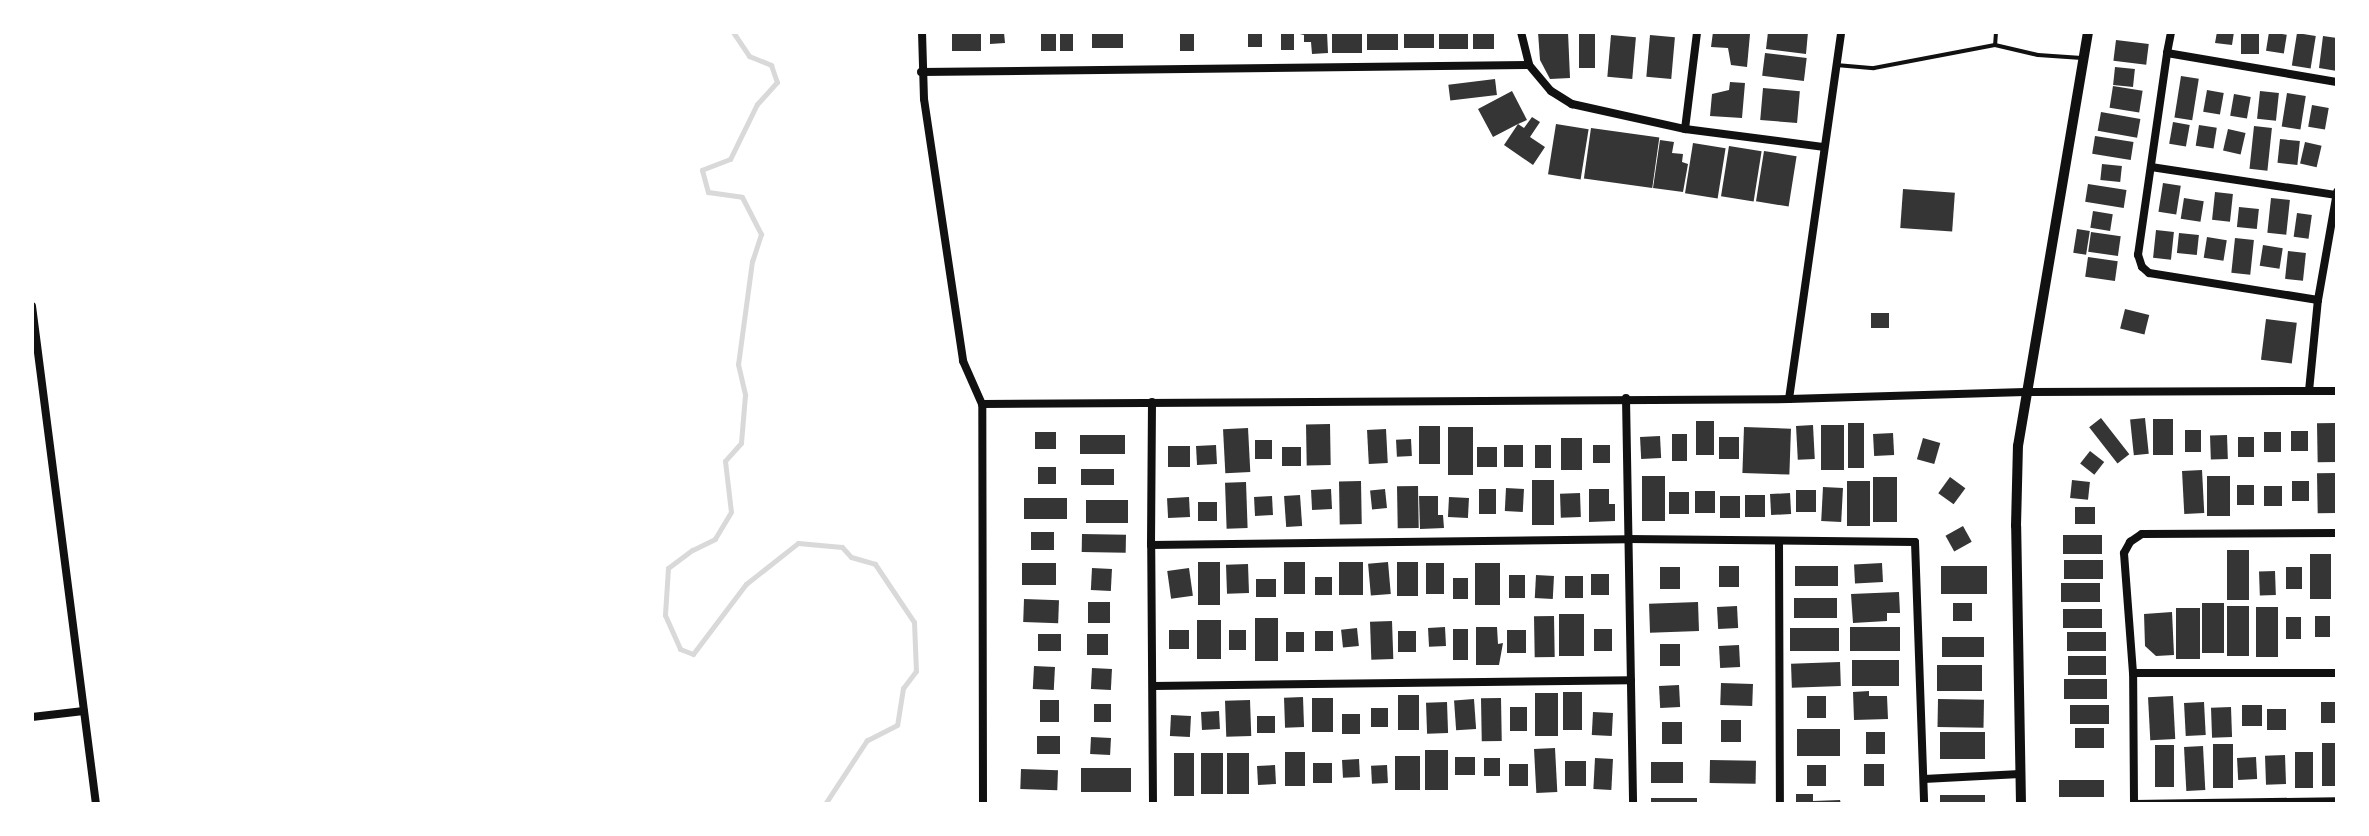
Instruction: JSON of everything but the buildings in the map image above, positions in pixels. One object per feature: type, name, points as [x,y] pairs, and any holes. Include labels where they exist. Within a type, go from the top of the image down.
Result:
[{"type":"street","points":[[922,32],[921,72],[963,361],[982,404],[983,804]]},
{"type":"street","points":[[1521,32],[1529,65],[1551,91],[1572,104],[1685,129],[1823,147]]},
{"type":"street","points":[[1685,129],[1697,32]]},
{"type":"street","points":[[1789,399],[1841,32]]},
{"type":"street","points":[[2021,804],[2016,526],[2018,446],[2088,32]]},
{"type":"street","points":[[2171,32],[2138,255],[2142,267],[2149,273],[2318,300]]},
{"type":"street","points":[[2167,53],[2337,82]]},
{"type":"street","points":[[921,72],[1529,65]]},
{"type":"street","points":[[2151,167],[2337,194],[2318,300],[2309,391]]},
{"type":"street","points":[[32,306],[96,804]]},
{"type":"street","points":[[982,404],[1789,399],[2025,392],[2337,391]]},
{"type":"street","points":[[1626,398],[1633,804]]},
{"type":"street","points":[[1152,402],[1153,804]]},
{"type":"street","points":[[2337,533],[2142,534],[2130,542],[2124,553],[2133,673],[2134,803],[2337,801]]},
{"type":"street","points":[[1151,545],[1628,539],[1915,542],[1924,804]]},
{"type":"street","points":[[1779,542],[1780,804]]},
{"type":"street","points":[[2133,673],[2337,673]]},
{"type":"street","points":[[1153,686],[1631,680]]},
{"type":"street","points":[[32,717],[84,711]]},
{"type":"street","points":[[1924,779],[2020,774]]},
{"type":"lane","points":[[1995,45],[1996,32]]},
{"type":"lane","points":[[1836,65],[1874,68],[1995,45],[2038,55],[2085,58]]},
{"type":"waterway","points":[[733,32],[749,56],[771,65],[777,82],[757,104],[730,159],[702,170],[708,192],[742,197],[761,234],[752,261],[738,364],[745,395],[741,443],[725,461],[731,512],[715,539],[692,550],[668,568],[665,615],[680,649],[693,654],[746,584],[798,543],[842,547],[851,557],[875,564],[914,622],[916,671],[903,688],[897,725],[867,740],[825,804]]}]
